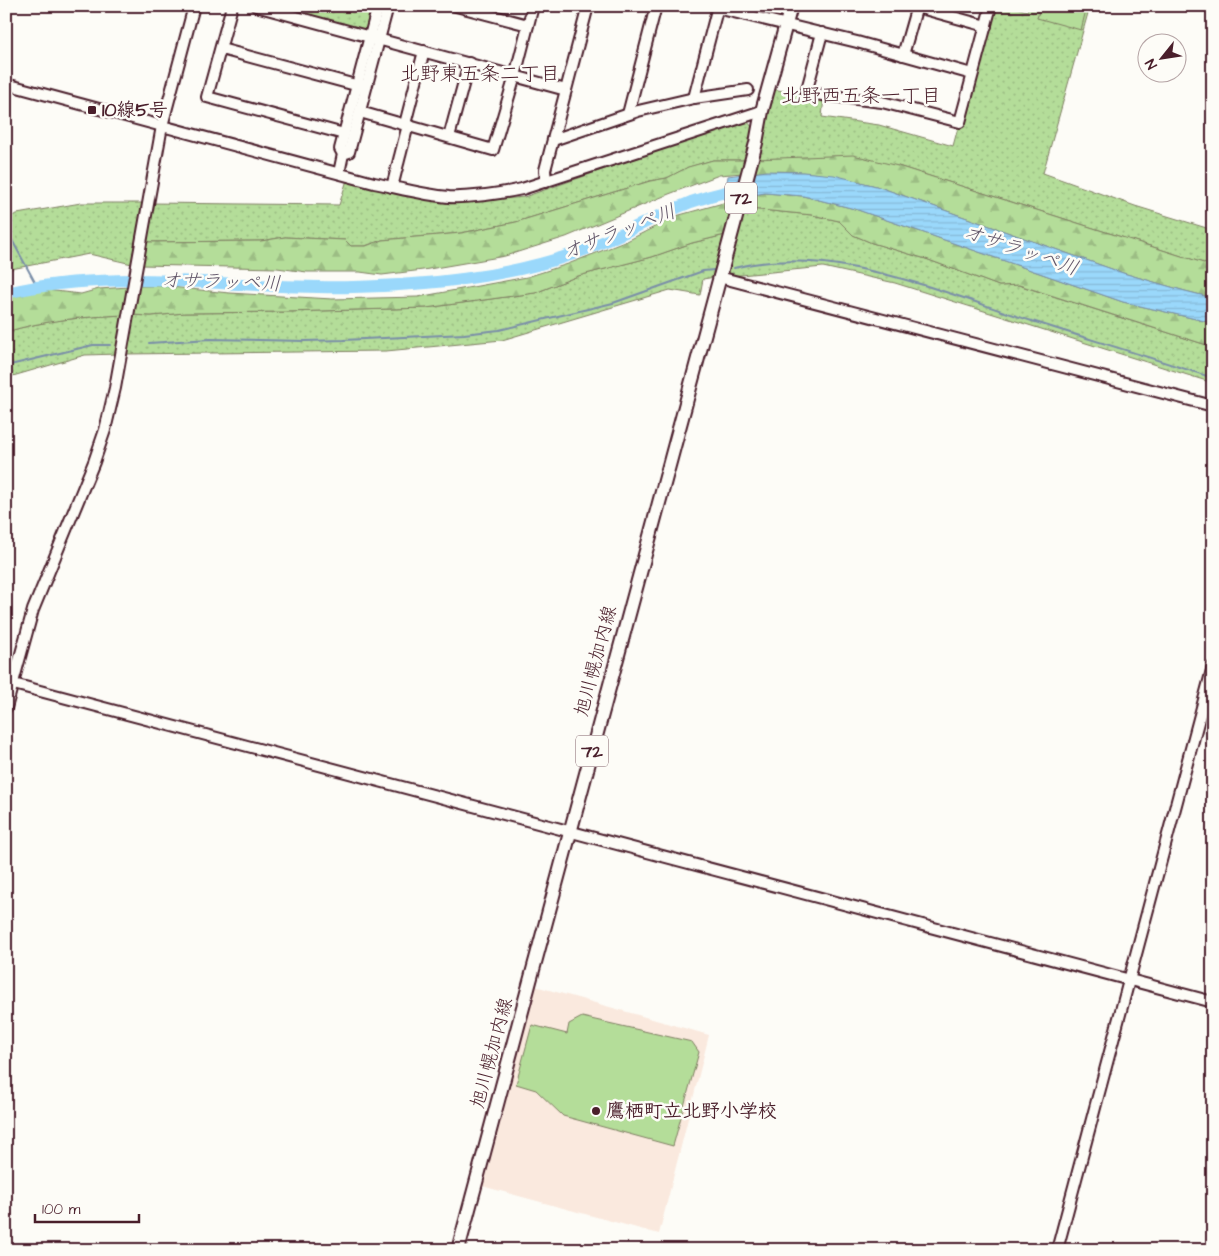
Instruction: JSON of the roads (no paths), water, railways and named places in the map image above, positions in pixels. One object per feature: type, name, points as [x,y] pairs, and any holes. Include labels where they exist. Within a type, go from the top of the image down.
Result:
[{"type":"main road","name":"72","points":[[762,111],[791,6]]},
{"type":"main road","name":"旭川幌加内線","points":[[458,1250],[682,410],[756,143],[762,111]]},
{"type":"street","points":[[6,708],[9,683],[32,610],[94,462],[105,430],[115,388],[162,126],[194,6]]},
{"type":"street","points":[[232,6],[207,97],[344,134]]},
{"type":"street","points":[[256,6],[279,9],[375,38],[566,90]]},
{"type":"street","points":[[375,38],[378,6]]},
{"type":"street","points":[[339,173],[343,154],[340,149],[344,134],[361,87],[375,38],[388,6]]},
{"type":"street","points":[[456,6],[528,25]]},
{"type":"street","points":[[360,112],[493,150],[533,6]]},
{"type":"street","points":[[546,182],[545,170],[588,6]]},
{"type":"street","points":[[628,114],[656,6]]},
{"type":"street","points":[[822,33],[806,93],[882,102],[960,122],[991,6]]},
{"type":"street","points":[[694,98],[718,7],[972,74]]},
{"type":"street","points":[[903,55],[917,7],[986,26]]},
{"type":"street","points":[[221,49],[361,87]]},
{"type":"street","points":[[392,187],[424,51]]},
{"type":"street","points":[[450,137],[469,63]]},
{"type":"street","points":[[6,84],[392,187],[412,192],[450,197],[502,194],[546,182],[762,111]]},
{"type":"street","points":[[343,154],[349,152],[360,112],[361,87]]},
{"type":"street","points":[[553,140],[628,114],[694,98],[748,90]]},
{"type":"street","points":[[719,277],[1213,406]]},
{"type":"street","points":[[1057,1250],[1213,666]]},
{"type":"street","points":[[9,683],[1213,1002]]},
{"type":"water","points":[[767,171],[834,175],[876,186],[1123,273],[1213,298],[1213,323],[1123,302],[855,209],[803,196],[765,193],[724,200],[728,176]]},
{"type":"waterway","name":"オサラッペ川","points":[[6,293],[49,285],[92,281],[179,281],[309,287],[353,287],[464,279],[520,269],[573,254],[691,202],[741,188]]},
{"type":"waterway","points":[[6,229],[37,286]]},
{"type":"waterway","points":[[734,268],[771,262],[808,262],[846,266],[885,274],[1213,378]]},
{"type":"waterway","points":[[149,343],[210,339],[344,340],[464,334],[499,330],[613,303],[703,271],[714,270]]},
{"type":"waterway","points":[[6,366],[93,345],[110,345]]},
{"type":"place","name":"10線5号","points":[[92,110]]},
{"type":"place","name":"鷹栖町立北野小学校","points":[[596,1111]]},
{"type":"district","name":"北野東五条二丁目","points":[[480,74]]},
{"type":"district","name":"北野西五条一丁目","points":[[861,96]]}]
